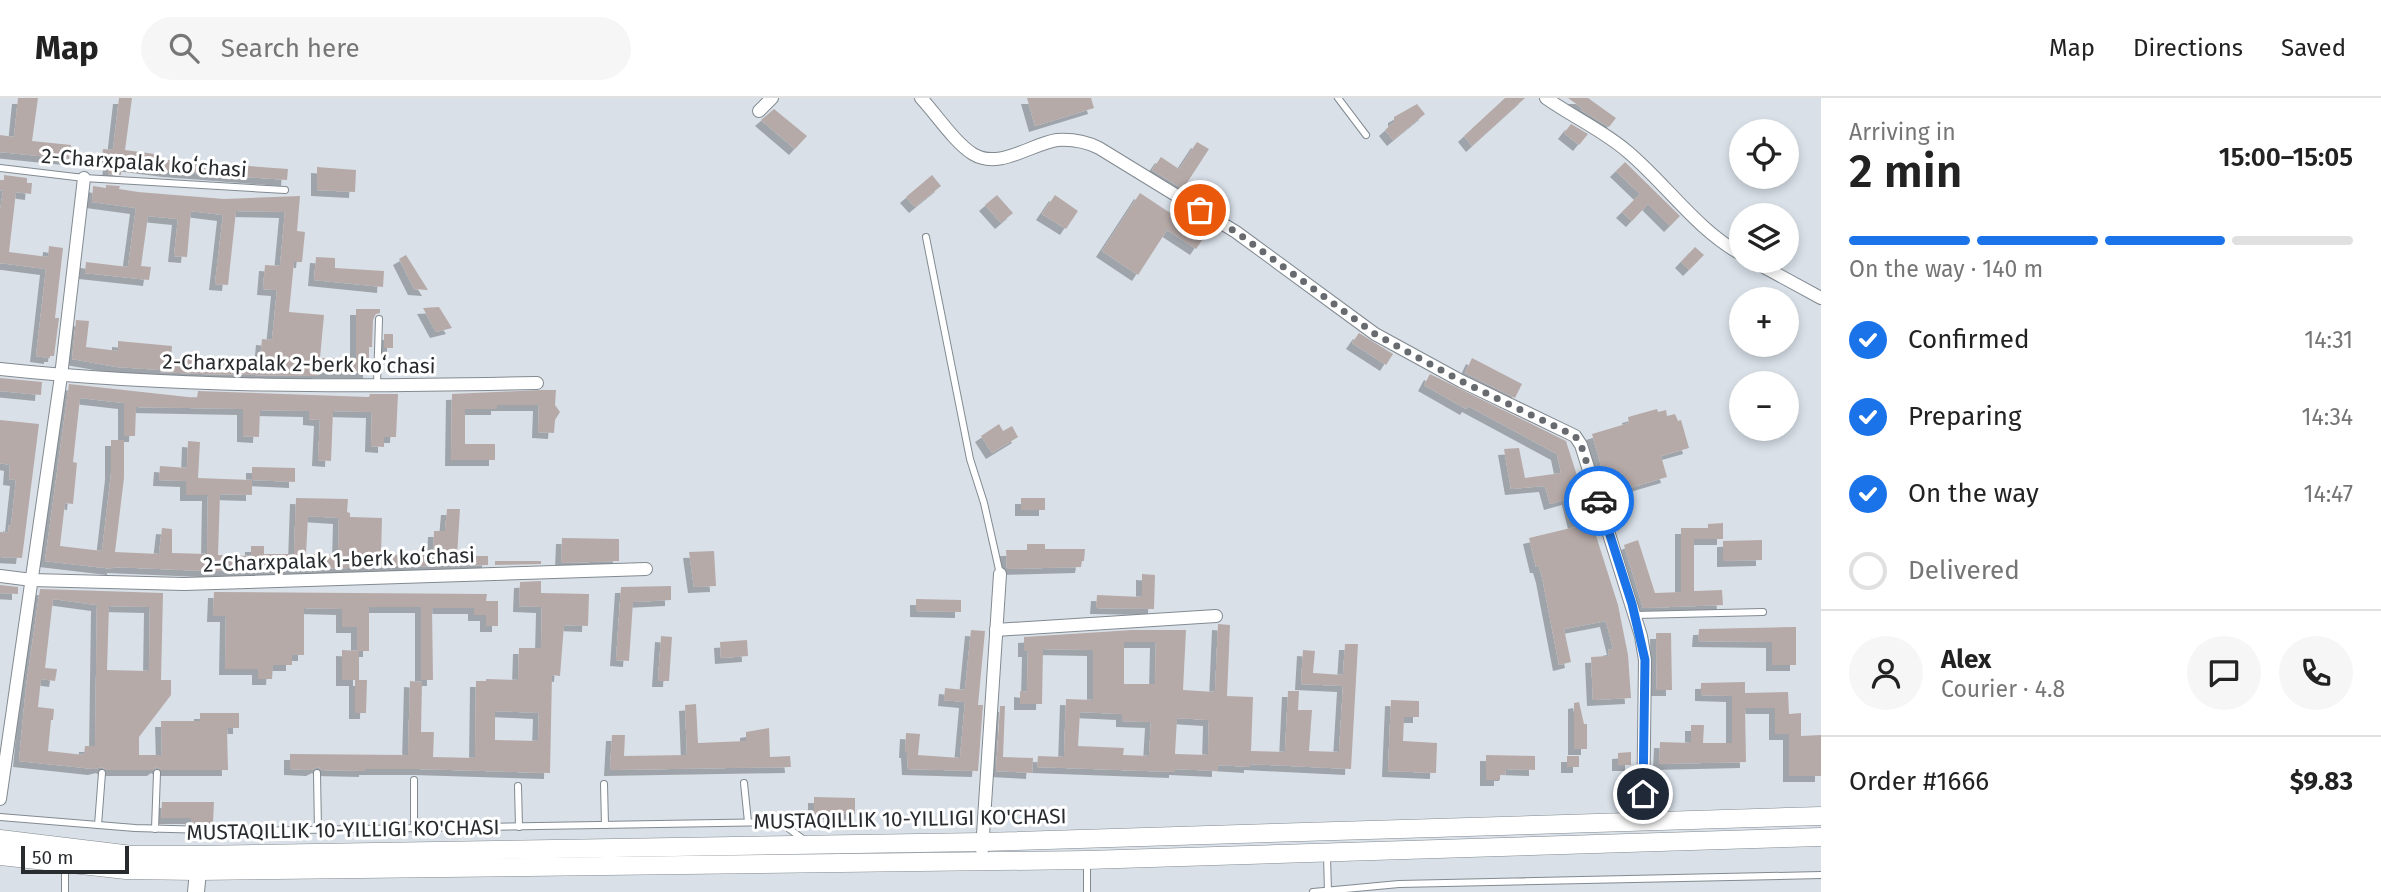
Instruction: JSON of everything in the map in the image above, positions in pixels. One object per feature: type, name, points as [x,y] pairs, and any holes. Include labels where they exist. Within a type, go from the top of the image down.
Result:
[{"type":"main road","name":"MUSTAQILLIK 10-YILLIGI KO'CHASI","points":[[0,839],[132,855],[982,842],[1821,816]]},
{"type":"main road","name":"MUSTAQILLIK 10-YILLIGI KO'CHASI","points":[[0,856],[126,870],[198,871],[1087,860],[1821,837]]},
{"type":"street","points":[[759,111],[772,98]]},
{"type":"street","points":[[921,98],[963,145],[981,157],[993,160],[1041,144],[1076,140],[1099,148],[1236,232],[1375,334],[1461,381],[1575,436],[1581,445],[1635,615],[1645,660],[1643,821]]},
{"type":"street","points":[[1546,98],[1627,151],[1704,227],[1729,247]]},
{"type":"street","points":[[0,799],[61,376],[84,178]]},
{"type":"street","points":[[1775,273],[1821,298]]},
{"type":"street","name":"2-Charxpalak 2-berk koʻchasi","points":[[0,369],[173,383],[377,387],[537,383]]},
{"type":"street","name":"2-Charxpalak 1-berk koʻchasi","points":[[0,576],[32,580],[184,584],[646,569]]},
{"type":"street","points":[[981,860],[1000,574]]},
{"type":"street","points":[[996,630],[1216,616]]},
{"type":"street","points":[[196,892],[198,871]]},
{"type":"lane","points":[[1338,98],[1366,135]]},
{"type":"lane","name":"2-Charxpalak koʻchasi","points":[[0,168],[84,178],[285,190]]},
{"type":"lane","points":[[926,237],[970,459],[984,503],[1000,574]]},
{"type":"lane","points":[[377,387],[379,319]]},
{"type":"lane","points":[[1635,615],[1763,612]]},
{"type":"lane","points":[[98,825],[102,773]]},
{"type":"lane","points":[[155,829],[157,773]]},
{"type":"lane","points":[[317,773],[318,830]]},
{"type":"lane","points":[[414,780],[414,829]]},
{"type":"lane","points":[[744,783],[748,822]]},
{"type":"lane","points":[[604,784],[605,825]]},
{"type":"lane","points":[[519,786],[519,827]]},
{"type":"lane","points":[[0,817],[155,829],[414,829],[748,822],[783,824],[809,845]]},
{"type":"lane","points":[[1327,853],[1328,892]]},
{"type":"lane","points":[[1087,860],[1087,892]]},
{"type":"lane","points":[[65,863],[65,892]]},
{"type":"lane","points":[[1313,892],[1412,883],[1821,875]]},
{"type":"building","points":[[18,98],[38,98],[32,141],[71,145],[69,159],[0,152],[0,135],[14,137]]},
{"type":"building","points":[[119,98],[132,98],[125,150],[155,154],[155,159],[288,169],[287,180],[122,165],[121,175],[108,174],[109,162],[101,161],[103,149],[113,150]]},
{"type":"building","points":[[1027,98],[1091,98],[1094,108],[1035,126]]},
{"type":"building","points":[[1505,98],[1525,98],[1472,146],[1464,136]]},
{"type":"building","points":[[1568,98],[1588,98],[1616,118],[1609,127],[1581,110],[1582,108]]},
{"type":"building","points":[[1417,104],[1425,114],[1393,140],[1385,130],[1394,122],[1394,117]]},
{"type":"building","points":[[774,109],[807,136],[795,149],[761,120]]},
{"type":"building","points":[[1571,124],[1588,134],[1579,145],[1564,133]]},
{"type":"building","points":[[1197,142],[1209,149],[1183,189],[1152,170],[1161,157],[1179,169]]},
{"type":"building","points":[[1625,162],[1680,216],[1670,226],[1648,204],[1632,221],[1622,212],[1640,194],[1616,171]]},
{"type":"building","points":[[317,167],[356,170],[355,192],[317,190]]},
{"type":"building","points":[[4,175],[27,178],[27,183],[32,183],[31,194],[16,192],[9,252],[48,257],[49,246],[63,248],[55,318],[59,318],[54,356],[50,358],[36,356],[46,269],[0,263],[0,211],[3,191],[0,190],[0,180],[4,180]]},
{"type":"building","points":[[932,175],[941,186],[915,207],[906,197]]},
{"type":"building","points":[[106,185],[138,192],[224,199],[300,196],[297,231],[305,232],[302,262],[294,262],[289,312],[324,315],[320,358],[356,358],[356,309],[380,309],[380,313],[373,319],[369,373],[318,372],[318,376],[201,374],[117,367],[72,359],[76,320],[89,321],[86,347],[118,351],[118,341],[172,346],[171,358],[260,360],[262,339],[272,340],[277,290],[263,289],[265,265],[280,266],[285,212],[236,211],[228,285],[215,284],[223,215],[191,211],[187,257],[174,256],[178,219],[148,216],[141,266],[151,267],[149,280],[85,273],[86,262],[128,267],[136,208],[92,202],[93,186],[106,188]]},
{"type":"building","points":[[1140,193],[1205,236],[1196,249],[1167,230],[1138,275],[1102,251]]},
{"type":"building","points":[[997,195],[1013,213],[1001,223],[985,205]]},
{"type":"building","points":[[1055,195],[1078,211],[1066,229],[1042,214]]},
{"type":"building","points":[[1695,247],[1704,255],[1689,270],[1681,262]]},
{"type":"building","points":[[406,255],[428,290],[414,289],[399,259]]},
{"type":"building","points":[[316,257],[335,258],[335,268],[384,271],[383,287],[314,280]]},
{"type":"building","points":[[439,307],[452,328],[436,332],[423,308]]},
{"type":"building","points":[[1359,333],[1393,354],[1386,365],[1352,343]]},
{"type":"building","points":[[384,334],[393,334],[393,348],[384,348]]},
{"type":"building","points":[[1472,358],[1522,384],[1515,398],[1465,373]]},
{"type":"building","points":[[1430,374],[1566,441],[1618,605],[1628,655],[1631,698],[1593,700],[1591,657],[1609,656],[1608,650],[1613,649],[1606,621],[1564,629],[1571,662],[1559,665],[1542,577],[1539,567],[1536,567],[1529,538],[1575,527],[1568,499],[1550,504],[1545,486],[1511,489],[1504,449],[1519,448],[1525,478],[1561,473],[1557,454],[1424,385]]},
{"type":"building","points":[[0,378],[42,382],[41,395],[0,391]]},
{"type":"building","points":[[69,384],[197,398],[198,391],[369,397],[370,394],[398,394],[396,437],[384,437],[384,447],[371,446],[372,412],[333,411],[331,461],[318,460],[320,420],[309,419],[309,411],[260,410],[259,437],[243,436],[243,409],[136,407],[135,436],[124,436],[124,403],[80,398],[73,462],[77,463],[73,504],[65,503],[60,546],[102,551],[111,474],[111,440],[124,440],[124,478],[115,552],[159,554],[162,528],[172,529],[172,553],[207,554],[208,495],[186,495],[186,481],[159,480],[160,466],[187,468],[188,441],[200,442],[198,478],[252,480],[252,495],[220,494],[218,555],[251,556],[251,546],[264,546],[264,554],[294,554],[296,498],[348,499],[347,512],[350,517],[382,518],[381,555],[433,555],[434,531],[445,531],[447,509],[460,509],[457,556],[488,556],[488,565],[206,571],[113,569],[45,561]],"holes":[[[308,516],[339,518],[338,555],[306,554]]]},
{"type":"building","points":[[556,390],[555,405],[560,412],[555,420],[554,433],[538,432],[539,405],[497,405],[497,409],[465,409],[465,444],[495,444],[495,460],[451,460],[452,394]]},
{"type":"building","points":[[1657,409],[1658,412],[1666,410],[1667,416],[1675,414],[1678,421],[1681,420],[1689,448],[1661,456],[1667,477],[1609,494],[1592,434],[1629,423],[1628,417]]},
{"type":"building","points":[[0,420],[39,424],[22,558],[0,557],[0,532],[8,533],[9,525],[11,526],[16,480],[9,479],[10,465],[0,463]]},
{"type":"building","points":[[999,424],[1003,431],[1012,426],[1018,437],[992,453],[981,436]]},
{"type":"building","points":[[252,467],[295,468],[295,482],[252,480]]},
{"type":"building","points":[[1021,498],[1045,498],[1045,510],[1021,510]]},
{"type":"building","points":[[1723,523],[1723,539],[1694,539],[1694,591],[1722,590],[1723,605],[1643,608],[1624,545],[1638,540],[1655,593],[1681,592],[1681,528],[1708,528],[1708,524]]},
{"type":"building","points":[[562,538],[619,539],[619,561],[561,563]]},
{"type":"building","points":[[1762,540],[1762,560],[1723,561],[1723,541]]},
{"type":"building","points":[[1027,544],[1045,544],[1045,549],[1085,549],[1084,561],[1081,567],[1007,569],[1006,550],[1027,550]]},
{"type":"building","points":[[714,551],[716,586],[694,587],[689,552]]},
{"type":"building","points":[[495,561],[541,561],[541,564],[495,565]]},
{"type":"building","points":[[1142,574],[1155,575],[1154,609],[1096,608],[1097,595],[1142,597]]},
{"type":"building","points":[[541,581],[541,593],[589,594],[588,626],[564,625],[560,676],[552,675],[550,773],[419,769],[322,770],[318,767],[312,770],[290,769],[290,754],[408,755],[410,681],[422,682],[421,732],[434,732],[433,757],[475,758],[476,681],[518,680],[519,648],[541,648],[542,607],[519,606],[520,582]],"holes":[[[495,711],[539,713],[538,741],[495,740]]]},
{"type":"building","points":[[0,585],[18,587],[18,594],[0,593]]},
{"type":"building","points":[[671,586],[671,600],[633,602],[629,661],[616,660],[621,587]]},
{"type":"building","points":[[40,589],[163,593],[161,680],[171,680],[171,695],[139,737],[139,755],[162,755],[161,721],[200,721],[200,713],[239,713],[239,728],[227,728],[228,770],[161,770],[157,767],[153,770],[106,770],[102,767],[94,769],[19,761]],"holes":[[[53,599],[97,605],[95,746],[85,746],[84,755],[48,751],[54,709],[38,707],[41,679],[55,681],[57,669],[45,668]],[[109,606],[150,607],[149,671],[107,670]]]},
{"type":"building","points":[[214,592],[487,594],[486,601],[498,601],[498,626],[486,626],[486,615],[474,615],[474,608],[432,608],[433,680],[421,680],[421,607],[369,607],[369,651],[357,651],[357,627],[342,627],[342,609],[304,608],[304,655],[292,655],[292,665],[273,665],[272,679],[258,679],[258,669],[225,669],[226,616],[213,616]]},
{"type":"building","points":[[916,599],[961,600],[961,612],[916,611]]},
{"type":"building","points":[[1218,624],[1230,625],[1227,696],[1253,697],[1251,751],[1285,752],[1288,691],[1299,691],[1298,710],[1312,710],[1309,751],[1339,752],[1343,686],[1301,684],[1303,650],[1315,651],[1313,673],[1343,675],[1345,644],[1358,644],[1351,769],[1250,764],[1250,767],[1218,765],[1218,771],[1175,769],[1175,772],[1037,767],[1038,756],[1064,757],[1066,699],[1093,700],[1093,650],[1043,649],[1042,704],[1020,704],[1020,691],[1027,692],[1028,651],[1024,651],[1024,637],[1132,630],[1186,630],[1183,690],[1215,692]],"holes":[[[1124,642],[1156,642],[1155,684],[1124,684]],[[1080,712],[1122,714],[1122,721],[1151,722],[1149,756],[1123,755],[1124,748],[1078,746]],[[1177,718],[1209,720],[1208,755],[1175,754]]]},
{"type":"building","points":[[1796,627],[1796,665],[1772,665],[1772,642],[1698,641],[1699,629]]},
{"type":"building","points":[[971,630],[985,631],[978,705],[983,705],[978,771],[908,769],[906,733],[920,734],[918,755],[960,758],[965,702],[944,700],[945,688],[965,690]]},
{"type":"building","points":[[1656,633],[1671,633],[1672,690],[1657,690]]},
{"type":"building","points":[[661,636],[672,637],[669,681],[658,681]]},
{"type":"building","points":[[747,640],[748,656],[721,658],[720,642]]},
{"type":"building","points":[[342,650],[359,651],[359,680],[342,680]]},
{"type":"building","points":[[355,680],[367,680],[366,713],[355,713]]},
{"type":"building","points":[[1745,682],[1745,693],[1788,692],[1789,714],[1801,713],[1801,736],[1821,735],[1821,776],[1789,776],[1789,734],[1775,734],[1775,708],[1745,708],[1746,762],[1659,764],[1660,742],[1691,743],[1691,725],[1704,725],[1703,743],[1732,743],[1732,696],[1701,695],[1701,683]]},
{"type":"building","points":[[1391,700],[1419,701],[1419,717],[1404,717],[1403,741],[1437,743],[1436,773],[1388,771]]},
{"type":"building","points":[[1579,702],[1584,724],[1587,724],[1587,749],[1574,749],[1574,703]]},
{"type":"building","points":[[696,704],[698,743],[746,741],[746,732],[769,728],[770,757],[790,756],[791,767],[610,770],[612,735],[625,735],[624,756],[687,755],[685,705]]},
{"type":"building","points":[[1000,706],[1005,706],[1003,757],[1033,758],[1032,773],[996,771]]},
{"type":"building","points":[[1631,752],[1631,765],[1618,765],[1618,753]]},
{"type":"building","points":[[1486,755],[1535,756],[1535,770],[1506,769],[1505,775],[1500,775],[1500,780],[1486,780]]},
{"type":"building","points":[[1567,756],[1579,756],[1579,767],[1567,767]]},
{"type":"building","points":[[814,797],[855,798],[855,814],[814,813]]},
{"type":"building","points":[[162,802],[214,802],[213,824],[191,824],[191,818],[161,818]]},
{"type":"way so far","points":[[1200,210],[1236,232],[1375,334],[1461,381],[1575,436],[1581,445],[1599,501]]},
{"type":"route","points":[[1599,501],[1632,604],[1645,660],[1643,794]]}]
